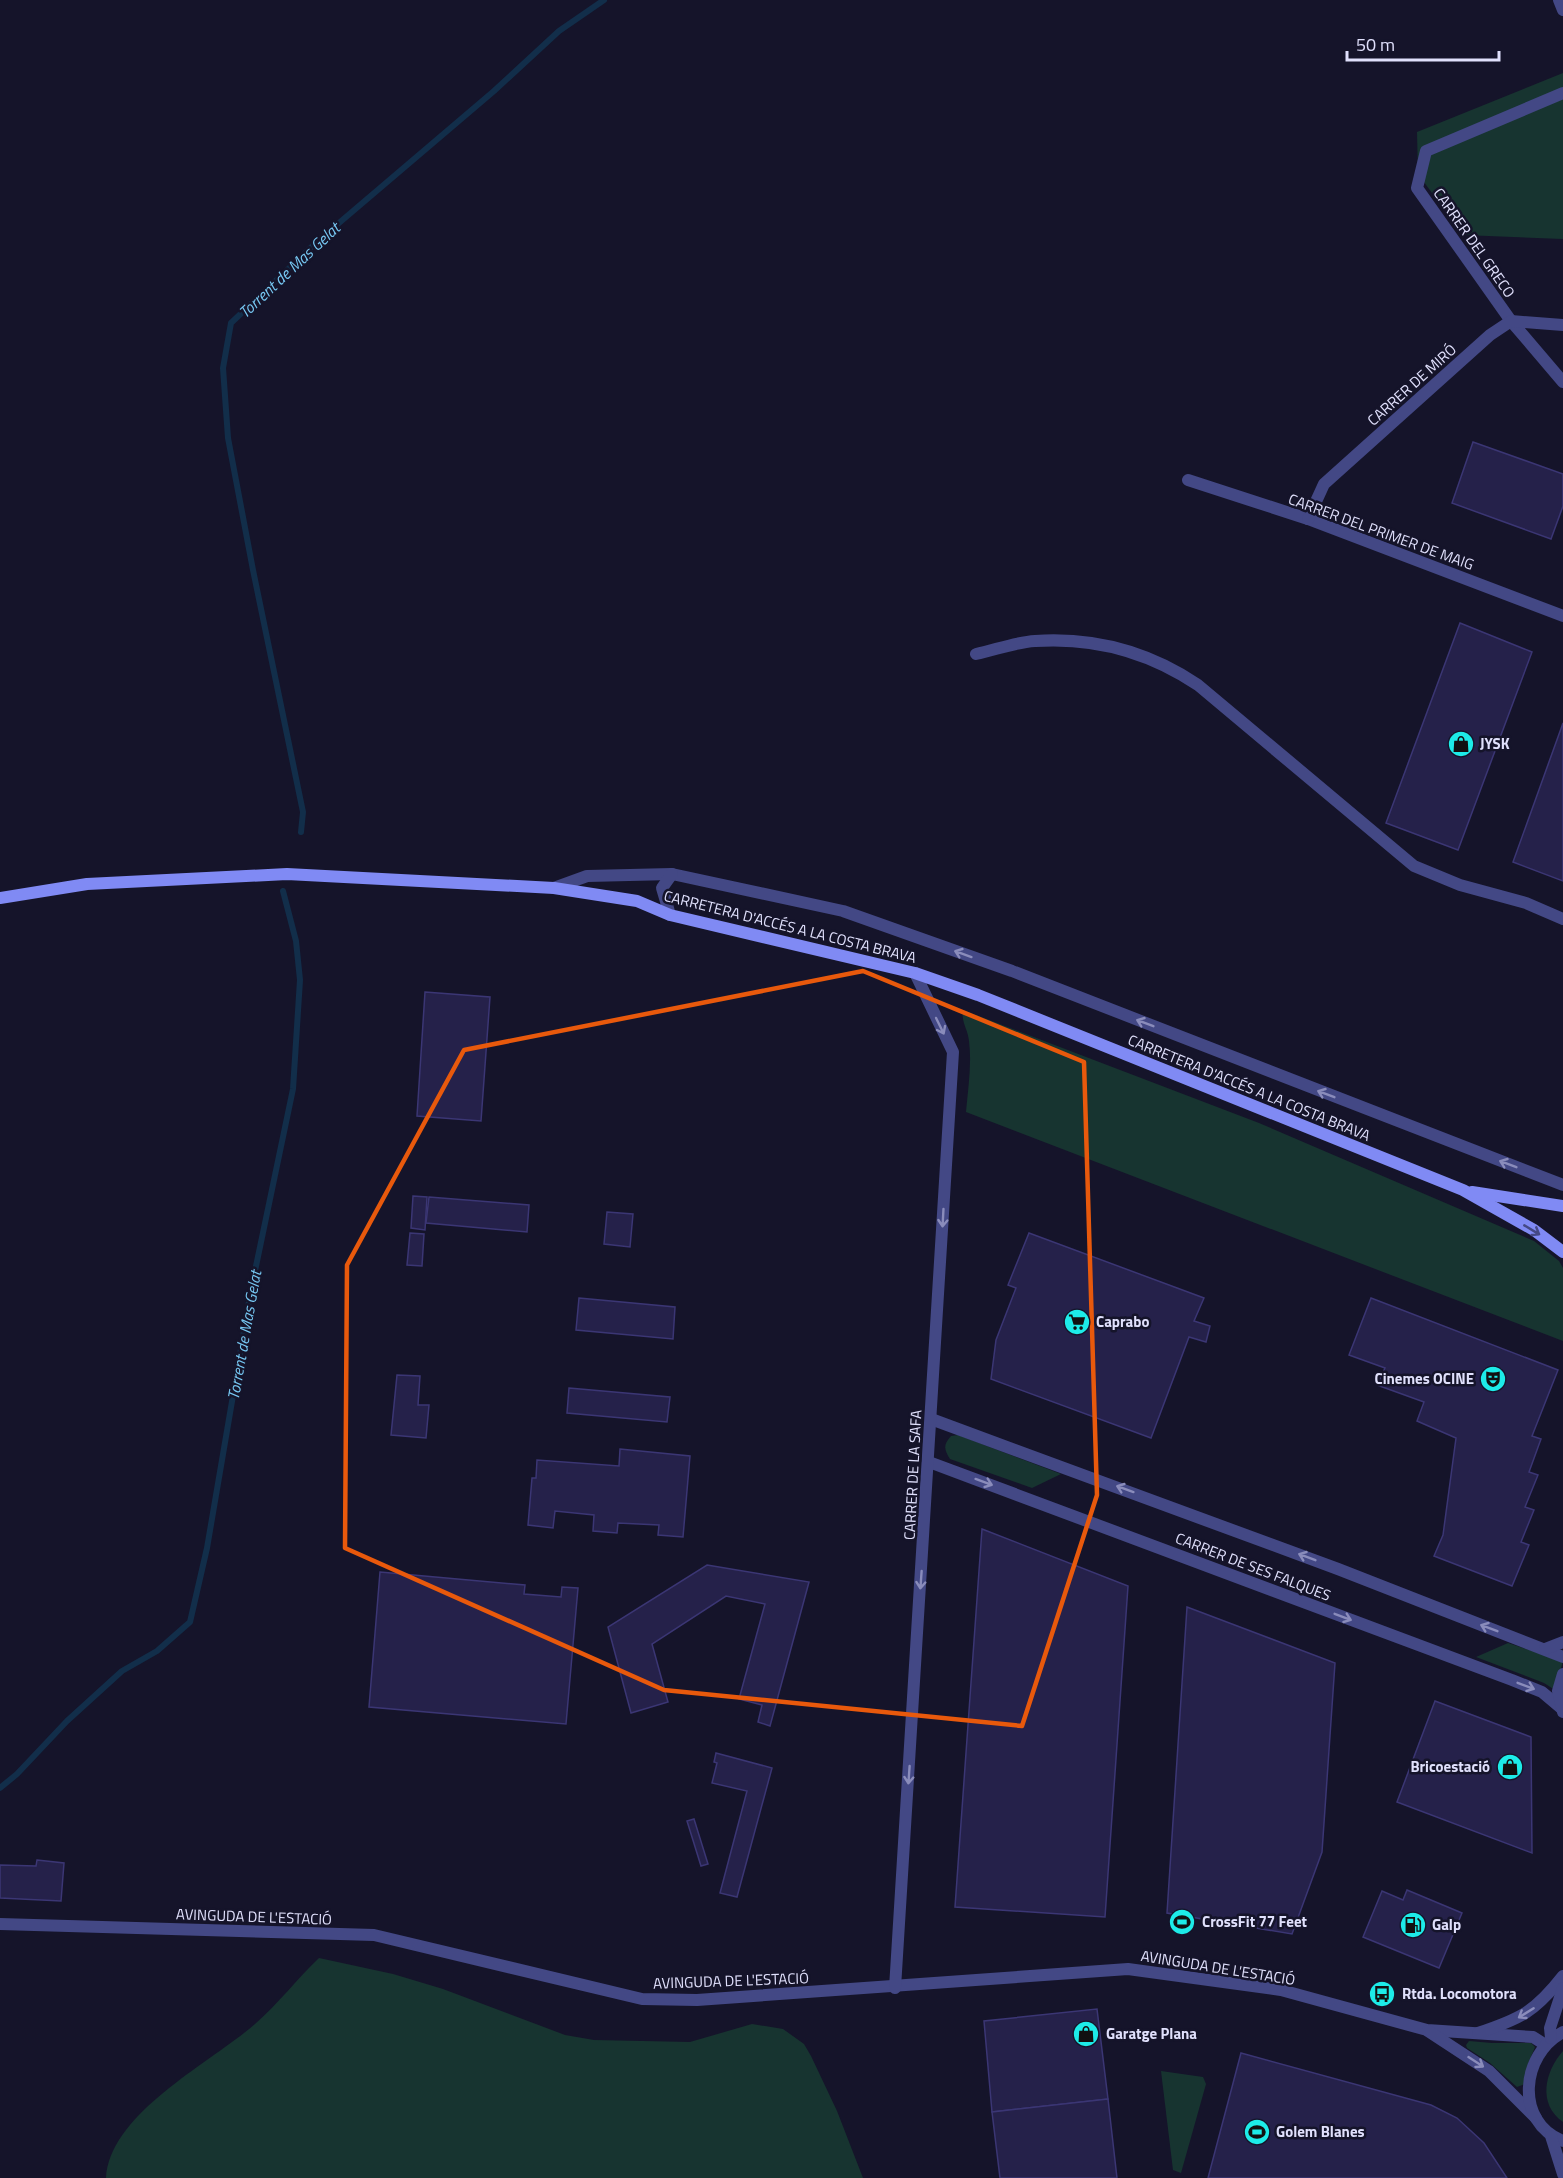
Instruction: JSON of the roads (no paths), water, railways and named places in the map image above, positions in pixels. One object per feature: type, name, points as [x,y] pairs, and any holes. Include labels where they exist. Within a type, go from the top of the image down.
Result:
[{"type":"main road","name":"CARRETERA D'ACCÉS A LA COSTA BRAVA","points":[[0,898],[87,884],[287,874],[554,888],[637,901],[670,915],[915,973],[978,995],[1462,1190],[1534,1230],[1563,1252]]},
{"type":"main road","name":"CARRETERA D'ACCÉS A LA COSTA BRAVA","points":[[1462,1190],[1563,1206]]},
{"type":"street","points":[[1559,0],[1563,10]]},
{"type":"street","name":"CARRER DEL GRECO","points":[[1511,321],[1417,188],[1426,151],[1563,93]]},
{"type":"street","points":[[1511,321],[1563,325]]},
{"type":"street","points":[[1511,321],[1563,382]]},
{"type":"street","name":"CARRER DE MIRÓ","points":[[1308,519],[1324,484],[1490,335],[1511,321]]},
{"type":"street","name":"CARRER DEL PRIMER DE MAIG","points":[[1188,480],[1308,519],[1563,616]]},
{"type":"street","points":[[976,654],[1034,641],[1108,644],[1170,666],[1198,685],[1414,866],[1460,885],[1526,903],[1563,919]]},
{"type":"street","points":[[670,915],[662,888],[672,874]]},
{"type":"street","points":[[554,888],[587,876],[672,874],[843,911],[1012,971],[1563,1185]]},
{"type":"street","name":"CARRER DE LA SAFA","points":[[895,1988],[953,1052],[915,973]]},
{"type":"street","name":"CARRER DE SES FALQUES","points":[[931,1419],[1327,1564],[1563,1657]]},
{"type":"street","name":"CARRER DE SES FALQUES","points":[[929,1462],[1532,1688],[1542,1692],[1562,1710]]},
{"type":"street","points":[[1545,1649],[1563,1642]]},
{"type":"street","points":[[1562,1710],[1558,1691],[1563,1674]]},
{"type":"street","name":"AVINGUDA DE L'ESTACIÓ","points":[[0,1924],[374,1935],[642,1999],[697,2000],[895,1988],[1128,1969],[1281,1990],[1427,2030],[1533,2037],[1548,2041]]},
{"type":"street","points":[[1478,2033],[1528,2014],[1548,1996],[1563,1976]]},
{"type":"street","points":[[1536,2118],[1528,2093],[1531,2067],[1548,2041],[1563,1988]]},
{"type":"street","name":"AVINGUDA DE L'ESTACIÓ","points":[[1427,2030],[1489,2071],[1557,2139]]},
{"type":"street","points":[[1548,2041],[1563,2032]]},
{"type":"street","points":[[1557,2139],[1563,2174]]},
{"type":"waterway","name":"Torrent de Mas Gelat","points":[[301,832],[303,812],[228,438],[223,368],[231,323],[319,240],[494,91],[559,31],[604,0]]},
{"type":"waterway","name":"Torrent de Mas Gelat","points":[[0,1788],[17,1774],[67,1721],[122,1671],[157,1651],[190,1622],[207,1548],[251,1290],[293,1089],[300,980],[296,941],[283,891]]},
{"type":"place","name":"JYSK","points":[[1461,744]]},
{"type":"place","name":"Caprabo","points":[[1077,1322]]},
{"type":"place","name":"Cinemes OCINE","points":[[1493,1379]]},
{"type":"place","name":"Bricoestació","points":[[1510,1767]]},
{"type":"place","name":"CrossFit 77 Feet","points":[[1182,1922]]},
{"type":"place","name":"Galp","points":[[1413,1925]]},
{"type":"place","name":"Rtda. Locomotora","points":[[1382,1994]]},
{"type":"place","name":"Garatge Plana","points":[[1086,2034]]},
{"type":"place","name":"Golem Blanes","points":[[1257,2132]]}]
